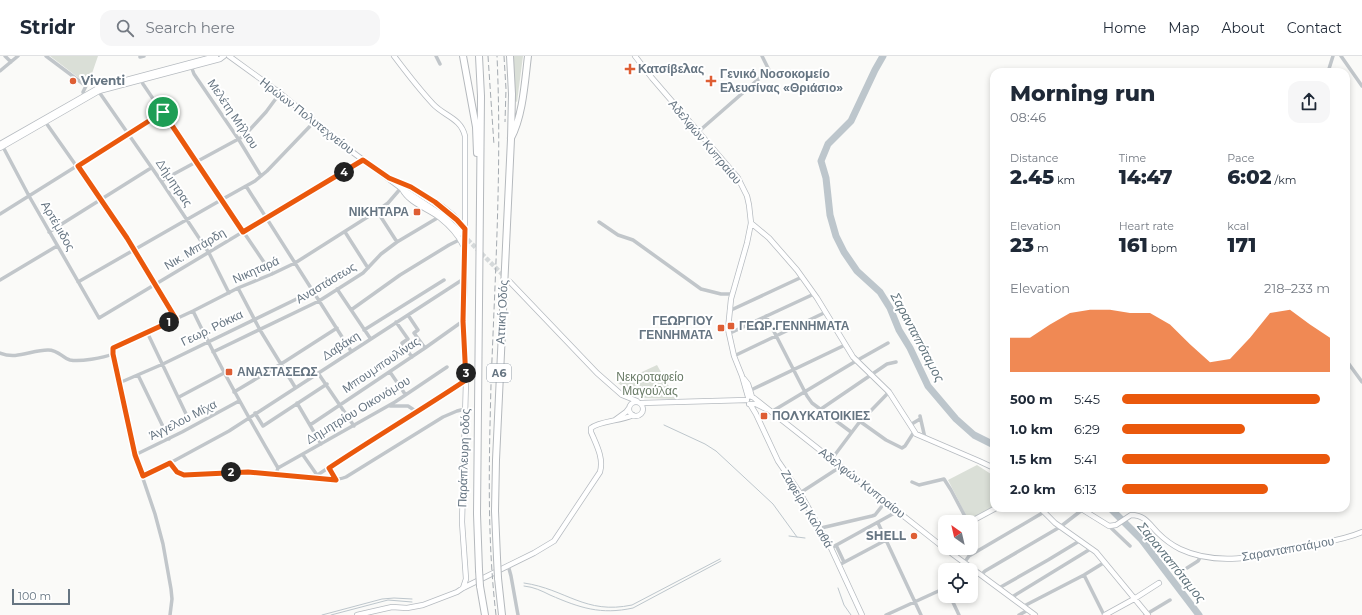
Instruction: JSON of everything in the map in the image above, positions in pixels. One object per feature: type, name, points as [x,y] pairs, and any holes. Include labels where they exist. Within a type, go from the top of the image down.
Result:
[{"type":"highway","points":[[463,56],[476,127],[477,157],[480,176]]},
{"type":"highway","name":"Αττική Οδός","points":[[479,56],[481,96],[477,514],[480,586],[485,615]]},
{"type":"highway","name":"Αττική Οδός","points":[[502,615],[498,578],[495,511],[511,139],[512,94],[510,56]]},
{"type":"highway","points":[[511,139],[515,131],[519,114],[528,56]]},
{"type":"street","points":[[5,56],[11,62]]},
{"type":"street","points":[[0,71],[18,56]]},
{"type":"street","points":[[46,56],[86,86],[83,92],[84,97]]},
{"type":"street","points":[[1,145],[98,90],[216,56]]},
{"type":"street","points":[[194,62],[220,59],[224,56]]},
{"type":"street","name":"Ηρώων Πολυτεχνείου","points":[[229,56],[280,93],[314,122],[363,160],[401,188],[442,215],[462,234]]},
{"type":"street","name":"Παράπλευρη οδός","points":[[394,56],[434,106],[455,120],[464,130],[465,278],[463,321],[466,409],[462,522],[466,579],[462,589]]},
{"type":"street","points":[[436,56],[440,64]]},
{"type":"street","name":"Αδελφών Κυπραίου","points":[[635,56],[652,78],[738,178],[748,200],[751,213],[751,223],[728,312],[728,334],[734,356],[751,400],[770,412],[886,501],[938,543]]},
{"type":"street","points":[[698,132],[769,70],[762,56]]},
{"type":"street","points":[[1329,68],[1333,56]]},
{"type":"street","points":[[1341,56],[1349,68]]},
{"type":"street","name":"Μελέτη Μήλιου","points":[[194,62],[194,74],[239,140],[261,176]]},
{"type":"street","points":[[1350,69],[1362,86]]},
{"type":"street","points":[[141,78],[220,200],[272,274]]},
{"type":"street","name":"Δήμητρας","points":[[98,90],[129,133],[209,253],[229,293]]},
{"type":"street","points":[[161,181],[239,140],[266,112],[280,93]]},
{"type":"street","points":[[0,214],[163,112]]},
{"type":"street","points":[[45,120],[78,166],[134,250],[176,319]]},
{"type":"street","points":[[78,282],[255,181],[314,122]]},
{"type":"street","name":"Αρτέμιδος","points":[[1,145],[99,318]]},
{"type":"street","name":"Νικ. Μπάρδη","points":[[99,318],[363,160]]},
{"type":"street","points":[[49,232],[151,168]]},
{"type":"street","points":[[389,178],[420,192],[457,220],[465,229]]},
{"type":"street","points":[[246,186],[351,351]]},
{"type":"street","points":[[401,188],[407,196],[439,217],[451,228],[461,239],[465,248]]},
{"type":"street","name":"Νικηταρά","points":[[113,354],[113,348],[116,346],[194,311],[238,288],[295,263],[377,211],[388,203],[401,188]]},
{"type":"street","points":[[377,211],[397,242]]},
{"type":"street","name":"Αναστάσεως","points":[[213,352],[319,301],[363,273],[381,254],[397,242],[439,217]]},
{"type":"street","points":[[457,220],[463,220],[465,218]]},
{"type":"street","points":[[600,222],[618,235],[633,240],[701,289],[722,294],[732,294]]},
{"type":"street","points":[[751,223],[769,238],[802,277],[826,312],[856,361],[889,392],[914,432],[990,466]]},
{"type":"street","points":[[345,232],[368,268]]},
{"type":"street","points":[[351,310],[400,275],[449,244],[461,239]]},
{"type":"street","points":[[0,280],[57,246]]},
{"type":"street","points":[[728,312],[802,277]]},
{"type":"street","name":"Δαβάκη","points":[[143,476],[229,431],[370,338],[465,278]]},
{"type":"street","points":[[364,330],[444,280]]},
{"type":"street","points":[[510,282],[597,373],[622,395],[633,415]]},
{"type":"street","points":[[238,288],[260,330],[295,387]]},
{"type":"street","points":[[337,289],[370,338]]},
{"type":"street","name":"Γεωρ. Ρόκκα","points":[[119,383],[163,364],[313,290]]},
{"type":"street","points":[[728,334],[814,294]]},
{"type":"street","points":[[194,311],[234,392],[278,468],[276,474]]},
{"type":"street","points":[[734,356],[826,312]]},
{"type":"street","points":[[408,314],[418,330],[414,333],[425,348]]},
{"type":"street","points":[[766,316],[804,391],[812,403],[852,432]]},
{"type":"street","name":"Μπουμπουλίνας","points":[[310,425],[463,321]]},
{"type":"street","points":[[396,322],[408,339],[402,343],[412,357]]},
{"type":"street","points":[[234,392],[337,328]]},
{"type":"street","points":[[147,332],[188,416]]},
{"type":"street","points":[[770,412],[888,343]]},
{"type":"street","points":[[751,390],[845,345]]},
{"type":"street","points":[[0,353],[14,356],[48,350],[57,351],[70,360],[104,358],[113,354],[135,455],[155,514],[163,544],[172,599],[170,615]]},
{"type":"street","points":[[821,409],[887,364],[896,362]]},
{"type":"street","points":[[1350,366],[1362,382]]},
{"type":"street","name":"Δημητρίου Οικονόμου","points":[[278,468],[354,426],[447,368]]},
{"type":"street","points":[[318,372],[354,426]]},
{"type":"street","points":[[390,372],[405,394]]},
{"type":"street","points":[[179,397],[224,373]]},
{"type":"street","points":[[138,375],[169,439]]},
{"type":"street","name":"Αδελφών Κυπραίου","points":[[742,376],[751,390],[751,400]]},
{"type":"street","points":[[312,478],[373,438],[418,412],[466,380]]},
{"type":"street","points":[[255,413],[263,426],[327,384]]},
{"type":"street","points":[[831,460],[860,422],[889,392]]},
{"type":"street","points":[[622,395],[639,402],[643,406],[644,410]]},
{"type":"street","points":[[612,422],[623,415],[632,403],[751,400]]},
{"type":"street","name":"Ζαφείρη Καλαθά","points":[[751,400],[778,461],[834,546],[839,565],[862,615]]},
{"type":"street","name":"Άγγελου Μίχα","points":[[135,455],[169,439],[239,401]]},
{"type":"street","points":[[357,615],[392,607],[407,608],[423,605],[457,592],[548,546],[559,536],[600,472],[601,468],[599,453],[591,432],[591,428],[596,425],[612,422],[633,415],[639,416],[651,403],[660,402]]},
{"type":"street","points":[[297,404],[321,444]]},
{"type":"street","points":[[386,406],[408,406],[418,412]]},
{"type":"street","points":[[170,463],[177,472],[184,475],[248,472],[336,480],[346,477],[443,417],[466,409]]},
{"type":"street","points":[[756,414],[766,409]]},
{"type":"street","points":[[851,415],[886,440],[902,448],[914,432]]},
{"type":"street","points":[[910,425],[920,417],[925,438]]},
{"type":"street","points":[[303,455],[317,475]]},
{"type":"street","points":[[800,493],[840,467]]},
{"type":"street","points":[[329,468],[336,480]]},
{"type":"street","points":[[912,482],[919,485],[944,479],[965,515]]},
{"type":"street","points":[[821,528],[875,515],[886,501]]},
{"type":"street","points":[[844,562],[834,546],[898,511]]},
{"type":"street","points":[[978,517],[990,511]]},
{"type":"street","points":[[964,563],[969,556],[1039,512]]},
{"type":"street","points":[[1044,512],[1060,527],[1092,548],[1147,615],[1170,600]]},
{"type":"street","points":[[981,575],[985,571],[1060,527],[1078,512]]},
{"type":"street","points":[[1086,512],[1109,526],[1130,546]]},
{"type":"street","name":"Σαρανταποτάμου","points":[[1109,526],[1118,524],[1131,515],[1144,518],[1159,534],[1173,545],[1201,556],[1230,559],[1254,557],[1343,539],[1362,532]]},
{"type":"street","points":[[878,523],[921,615]]},
{"type":"street","points":[[839,565],[886,540]]},
{"type":"street","points":[[998,588],[1081,540]]},
{"type":"street","points":[[1012,598],[1016,594],[1092,548]]},
{"type":"street","name":"Αδελφών Κυπραίου","points":[[953,555],[964,563]]},
{"type":"street","points":[[1187,568],[1198,561],[1201,556]]},
{"type":"street","points":[[1019,615],[1026,608],[1104,562]]},
{"type":"street","points":[[508,565],[518,615]]},
{"type":"street","name":"Αδελφών Κυπραίου","points":[[978,574],[1035,615]]},
{"type":"street","points":[[1084,575],[1104,615],[1134,599],[1159,583]]},
{"type":"street","points":[[886,615],[938,591]]},
{"type":"street","points":[[953,603],[959,615]]},
{"type":"green space","points":[[50,56],[98,56],[88,85]]},
{"type":"green space","points":[[513,56],[523,56],[517,102],[515,101]]},
{"type":"green space","name":"Νεκροταφείο Μαγούλας","points":[[657,365],[676,399],[642,398],[636,396],[618,383]]},
{"type":"green space","points":[[977,465],[990,473],[990,508],[978,515],[966,515],[948,480]]},
{"type":"waterway","name":"Σαρανταπόταμος","points":[[883,56],[851,121],[828,144],[821,161],[826,178],[830,215],[836,236],[844,252],[857,271],[880,292],[890,308],[899,330],[910,348],[928,386],[956,419],[974,435],[990,443]]},
{"type":"waterway","points":[[664,425],[705,444],[716,451],[773,504],[797,537]]},
{"type":"waterway","name":"Σαρανταπόταμος","points":[[1114,512],[1141,539],[1199,615]]},
{"type":"waterway","points":[[789,536],[805,538]]},
{"type":"waterway","points":[[524,583],[552,590],[588,604],[601,607],[616,607],[632,605],[720,559]]},
{"type":"waterway","points":[[524,586],[538,589],[561,600],[581,607],[611,611],[621,610],[633,608],[721,561]]},
{"type":"waterway","points":[[838,588],[844,605],[851,615]]},
{"type":"waterway","points":[[322,615],[382,599],[412,599]]},
{"type":"waterway","points":[[331,615],[388,600],[412,602]]},
{"type":"tunnel","points":[[463,235],[506,278]]},
{"type":"railway","points":[[488,56],[494,145]]},
{"type":"railway","points":[[496,615],[491,557],[489,471],[499,138],[497,56]]},
{"type":"railway","points":[[504,56],[506,89],[505,122]]},
{"type":"place","name":"Κατσίβελας","points":[[630,69]]},
{"type":"place","name":"Viventi","points":[[73,81]]},
{"type":"place","name":"Γενικό Νοσοκομείο Ελευσίνας «Θριάσιο»","points":[[711,81]]},
{"type":"place","name":"ΝΙΚΗΤΑΡΑ","points":[[417,212]]},
{"type":"place","name":"ΓΕΩΡ.ΓΕΝΝΗΜΑΤΑ","points":[[731,326]]},
{"type":"place","name":"ΓΕΩΡΓΙΟΥ ΓΕΝΝΗΜΑΤΑ","points":[[721,328]]},
{"type":"place","name":"ΑΝΑΣΤΑΣΕΩΣ","points":[[229,372]]},
{"type":"place","name":"ΠΟΛΥΚΑΤΟΙΚΙΕΣ","points":[[764,416]]},
{"type":"place","name":"SHELL","points":[[914,536]]},
{"type":"route","points":[[163,112],[220,200],[243,232],[363,160],[389,178],[411,187],[435,202],[457,220],[465,229],[463,321],[466,380],[418,412],[373,438],[329,468],[336,480],[248,472],[184,475],[177,472],[170,463],[143,476],[135,455],[112,352],[113,348],[116,346],[176,319],[127,238],[78,166],[163,112]]}]
